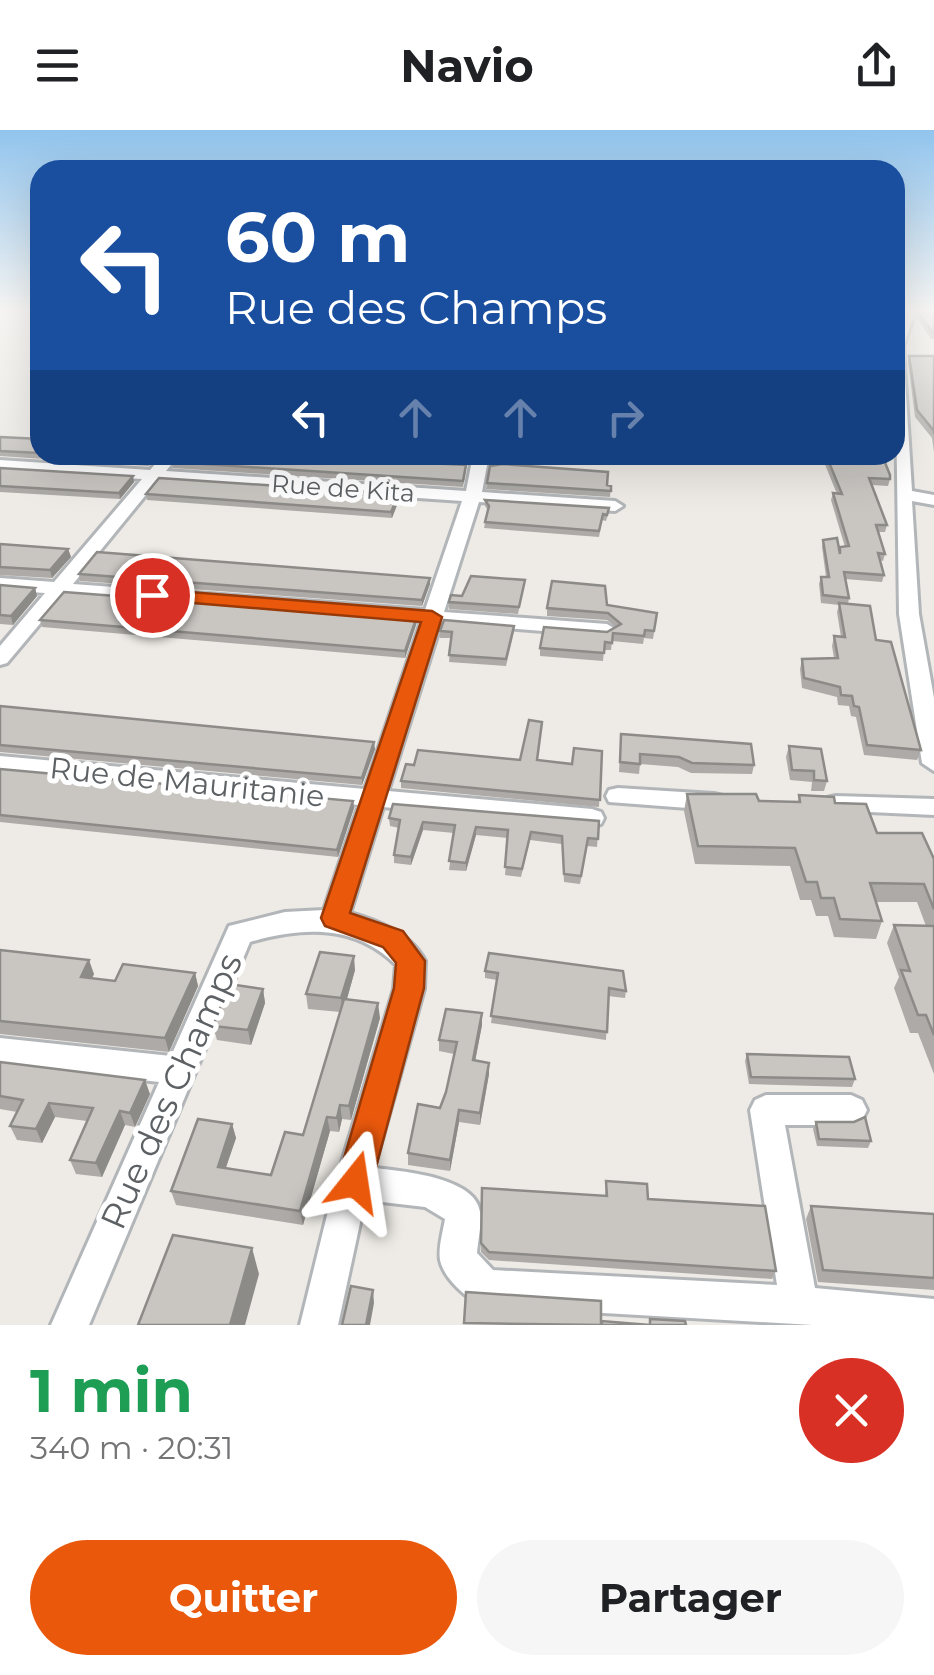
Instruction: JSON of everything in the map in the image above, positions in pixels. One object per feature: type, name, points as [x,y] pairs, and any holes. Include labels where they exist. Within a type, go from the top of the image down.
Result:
[{"type":"street","points":[[0,659],[162,465]]},
{"type":"street","points":[[335,918],[480,465]]},
{"type":"street","points":[[902,465],[912,637],[934,763]]},
{"type":"street","name":"Rue de Kita","points":[[0,466],[614,506]]},
{"type":"street","points":[[903,495],[934,500]]},
{"type":"street","points":[[0,584],[607,630]]},
{"type":"street","points":[[912,637],[934,640]]},
{"type":"street","name":"Rue de Mauritanie","points":[[0,764],[592,818]]},
{"type":"street","points":[[618,796],[735,802]]},
{"type":"street","points":[[813,804],[934,807]]},
{"type":"street","name":"Rue des Champs","points":[[70,1325],[239,934],[278,922],[335,918],[393,939],[411,961],[409,988],[319,1325]]},
{"type":"street","points":[[0,1051],[178,1070]]},
{"type":"street","points":[[798,1305],[766,1110],[852,1110]]},
{"type":"street","points":[[355,1182],[430,1191],[463,1211],[458,1259],[484,1288],[798,1305],[934,1318]]},
{"type":"building","points":[[910,365],[934,365],[934,431],[917,410]]},
{"type":"building","points":[[0,437],[30,438],[30,452],[0,451]]},
{"type":"building","points":[[218,465],[466,465],[463,481]]},
{"type":"building","points":[[830,465],[886,465],[890,479],[869,478],[887,525],[876,525],[885,554],[878,553],[884,575],[844,572],[849,598],[823,595],[821,577],[829,577],[823,540],[837,538],[840,554],[840,547],[849,546],[833,493],[842,494]]},
{"type":"building","points":[[490,466],[608,472],[607,485],[611,491],[487,483]]},
{"type":"building","points":[[0,468],[133,476],[119,493],[0,486]]},
{"type":"building","points":[[159,478],[399,494],[391,512],[146,494]]},
{"type":"building","points":[[485,500],[609,508],[607,515],[603,514],[599,531],[485,522],[489,506]]},
{"type":"building","points":[[0,544],[68,549],[50,570],[0,567]]},
{"type":"building","points":[[97,552],[430,578],[422,600],[79,574]]},
{"type":"building","points":[[471,576],[525,580],[519,607],[449,602],[451,595],[462,596]]},
{"type":"building","points":[[552,581],[605,586],[607,605],[657,613],[654,631],[645,630],[644,636],[613,633],[612,643],[605,642],[604,653],[540,648],[544,627],[607,632],[621,624],[608,613],[547,608]]},
{"type":"building","points":[[0,585],[35,588],[11,616],[0,615]]},
{"type":"building","points":[[64,592],[416,619],[405,651],[40,620]]},
{"type":"building","points":[[839,603],[870,606],[876,640],[891,642],[921,750],[867,745],[859,707],[854,706],[852,696],[841,695],[840,687],[804,678],[802,659],[838,658],[834,636],[845,637]]},
{"type":"building","points":[[444,620],[514,626],[506,659],[449,655],[452,632],[440,631]]},
{"type":"building","points":[[0,706],[374,742],[362,778],[0,745]]},
{"type":"building","points":[[529,720],[542,722],[537,760],[572,764],[574,748],[602,751],[600,800],[401,781],[406,764],[414,765],[418,750],[520,760]]},
{"type":"building","points":[[621,734],[751,744],[754,765],[692,763],[679,757],[640,754],[640,764],[620,762]]},
{"type":"building","points":[[789,746],[821,749],[827,781],[814,780],[814,771],[792,770]]},
{"type":"building","points":[[0,769],[353,801],[337,850],[0,815]]},
{"type":"building","points":[[687,794],[756,794],[759,801],[800,802],[799,795],[834,797],[835,803],[866,804],[877,833],[922,833],[934,859],[934,909],[924,884],[870,883],[882,921],[840,919],[834,898],[821,898],[817,882],[806,882],[795,848],[698,846]]},
{"type":"building","points":[[393,804],[599,821],[598,839],[588,838],[581,876],[564,874],[562,836],[531,832],[522,869],[505,867],[508,830],[476,827],[466,863],[449,861],[455,825],[423,822],[411,857],[394,855],[400,820],[389,818]]},
{"type":"building","points":[[894,925],[934,926],[934,1035],[926,1015],[918,1015],[901,970],[910,971]]},
{"type":"building","points":[[0,950],[89,960],[81,977],[115,981],[123,964],[195,973],[165,1038],[0,1021]]},
{"type":"building","points":[[320,952],[354,956],[341,998],[306,994]]},
{"type":"building","points":[[489,953],[623,971],[626,991],[609,988],[607,1032],[491,1016],[498,973],[485,971]]},
{"type":"building","points":[[229,984],[263,989],[248,1030],[213,1026]]},
{"type":"building","points":[[344,999],[378,1003],[349,1106],[340,1105],[337,1118],[327,1117],[300,1211],[171,1191],[198,1119],[232,1124],[218,1167],[271,1175],[285,1132],[303,1135]]},
{"type":"building","points":[[446,1009],[482,1013],[473,1060],[489,1063],[480,1113],[459,1110],[450,1160],[408,1153],[418,1104],[440,1108],[446,1092],[457,1042],[439,1040]]},
{"type":"building","points":[[747,1054],[849,1057],[855,1079],[751,1077]]},
{"type":"building","points":[[0,1062],[145,1080],[130,1113],[120,1111],[96,1163],[70,1160],[93,1108],[49,1103],[36,1129],[10,1126],[23,1100],[0,1096]]},
{"type":"building","points":[[865,1117],[871,1141],[819,1139],[816,1122],[854,1122]]},
{"type":"building","points":[[606,1181],[647,1184],[648,1199],[765,1206],[776,1271],[489,1252],[481,1243],[482,1188],[607,1196]]},
{"type":"building","points":[[811,1206],[934,1214],[934,1278],[823,1270]]},
{"type":"building","points":[[173,1235],[252,1248],[230,1325],[138,1325]]},
{"type":"building","points":[[351,1286],[373,1290],[366,1325],[342,1325]]},
{"type":"building","points":[[466,1292],[601,1301],[601,1325],[464,1323]]},
{"type":"building","points":[[650,1319],[685,1321],[686,1325],[650,1325]]},
{"type":"building","points":[[602,1321],[650,1325],[602,1325]]},
{"type":"route","points":[[152,595],[432,617],[335,918],[393,939],[411,961],[409,988],[355,1182]]}]
